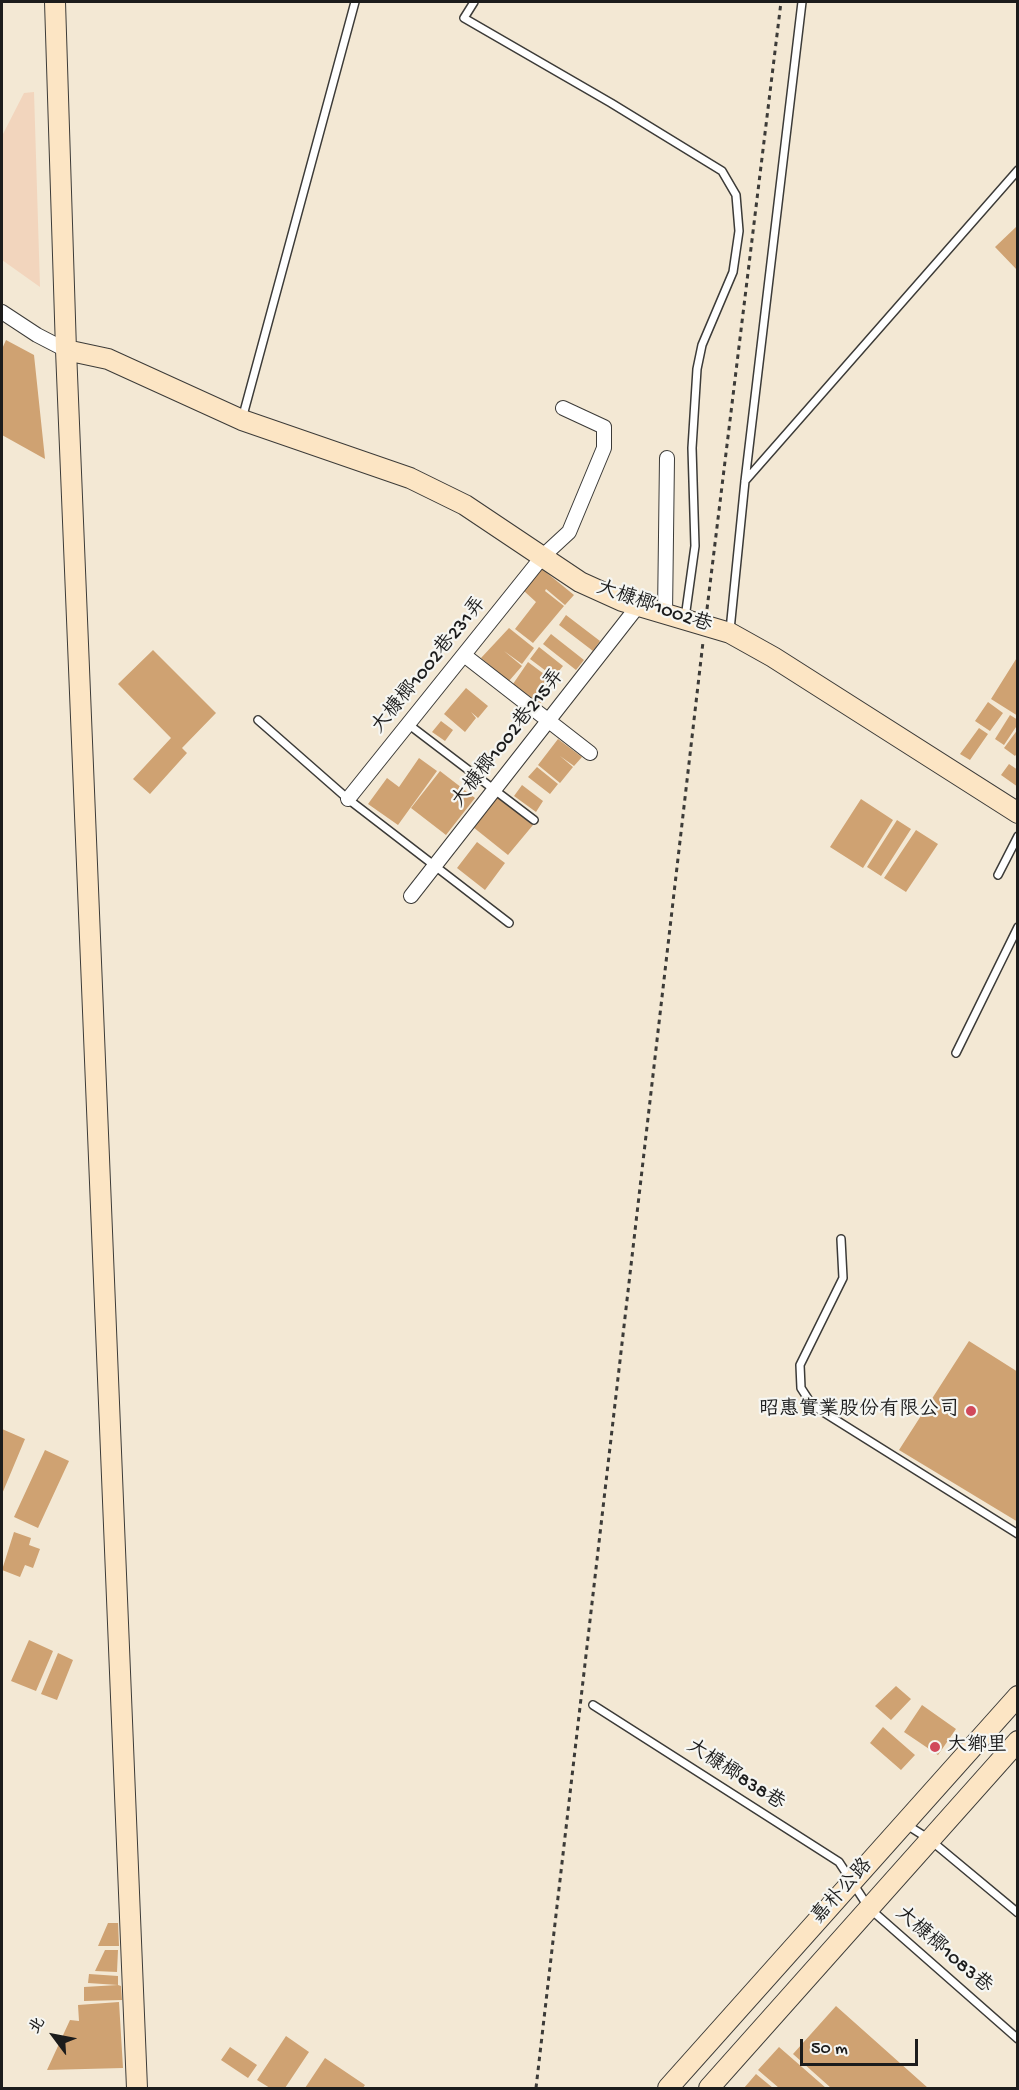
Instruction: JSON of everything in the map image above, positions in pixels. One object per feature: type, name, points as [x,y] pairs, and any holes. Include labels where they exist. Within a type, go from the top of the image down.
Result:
[{"type":"main road","points":[[55,2],[66,350],[137,2088]]},
{"type":"main road","name":"大槺榔1002巷","points":[[66,350],[108,359],[242,420],[410,478],[465,505],[580,582],[638,606],[730,633],[773,657],[1017,813]]},
{"type":"main road","name":"嘉朴公路","points":[[668,2088],[1017,1696]]},
{"type":"main road","name":"嘉朴公路","points":[[709,2088],[1017,1741]]},
{"type":"street","points":[[2,312],[37,335],[66,350]]},
{"type":"street","name":"大槺榔1002巷231弄","points":[[348,799],[543,556],[569,532],[604,448],[604,427],[563,408]]},
{"type":"street","points":[[665,614],[667,458]]},
{"type":"street","name":"大槺榔1002巷215弄","points":[[411,896],[638,606]]},
{"type":"street","points":[[464,655],[590,753]]},
{"type":"lane","points":[[242,420],[355,2]]},
{"type":"lane","points":[[474,2],[464,18],[611,103],[722,171],[736,195],[739,231],[733,272],[702,345],[697,369],[692,448],[695,546],[684,621]]},
{"type":"lane","points":[[730,633],[745,481],[802,2]]},
{"type":"lane","points":[[745,481],[1017,170]]},
{"type":"lane","points":[[258,720],[348,799],[509,923]]},
{"type":"lane","points":[[408,724],[534,820]]},
{"type":"lane","points":[[998,875],[1017,836]]},
{"type":"lane","points":[[956,1053],[1017,927]]},
{"type":"lane","points":[[842,1239],[843,1278],[800,1365],[801,1388],[812,1405],[1017,1534]]},
{"type":"lane","name":"大槺榔838巷","points":[[592,1705],[838,1862],[852,1882]]},
{"type":"lane","points":[[904,1823],[929,1839],[1017,1913]]},
{"type":"lane","name":"大槺榔1083巷","points":[[852,1882],[869,1908],[1017,2039]]},
{"type":"path","points":[[536,2088],[705,626],[781,2]]},
{"type":"shaded area","points":[[34,92],[40,287],[2,260],[2,136],[24,93]]},
{"type":"building","points":[[1016,227],[1018,228],[1018,271],[995,247]]},
{"type":"building","points":[[6,340],[34,355],[45,459],[2,435],[2,349]]},
{"type":"building","points":[[542,569],[574,595],[565,605],[546,589],[545,591],[564,606],[533,643],[515,629],[536,602],[524,591]]},
{"type":"building","points":[[566,615],[600,641],[593,651],[559,625]]},
{"type":"building","points":[[509,628],[534,648],[522,664],[504,651],[522,666],[509,681],[481,658]]},
{"type":"building","points":[[551,634],[584,660],[576,670],[543,644]]},
{"type":"building","points":[[539,647],[563,666],[554,677],[530,659]]},
{"type":"building","points":[[153,650],[216,713],[182,748],[187,753],[150,794],[133,779],[171,738],[118,684]]},
{"type":"building","points":[[1018,656],[1018,716],[991,699]]},
{"type":"building","points":[[528,662],[556,683],[540,704],[513,684]]},
{"type":"building","points":[[466,688],[488,706],[478,718],[471,712],[476,718],[465,732],[444,714]]},
{"type":"building","points":[[988,702],[1003,713],[990,731],[975,721]]},
{"type":"building","points":[[1010,715],[1018,720],[1018,724],[1004,745],[995,739]]},
{"type":"building","points":[[441,721],[453,730],[445,741],[432,732]]},
{"type":"building","points":[[979,728],[988,734],[970,760],[960,754]]},
{"type":"building","points":[[1018,729],[1018,752],[1015,756],[1004,748]]},
{"type":"building","points":[[558,739],[582,757],[574,766],[560,756],[573,767],[560,783],[538,765]]},
{"type":"building","points":[[419,758],[437,771],[398,825],[368,804],[387,778],[399,787]]},
{"type":"building","points":[[1009,764],[1018,770],[1018,787],[1001,775]]},
{"type":"building","points":[[537,767],[558,784],[550,794],[528,777]]},
{"type":"building","points":[[440,771],[475,798],[446,835],[411,808]]},
{"type":"building","points":[[522,785],[543,801],[536,812],[514,796]]},
{"type":"building","points":[[498,796],[533,825],[508,855],[473,827]]},
{"type":"building","points":[[861,799],[893,820],[863,868],[830,847]]},
{"type":"building","points":[[897,820],[911,829],[881,876],[867,867]]},
{"type":"building","points":[[916,830],[938,844],[906,892],[884,878]]},
{"type":"building","points":[[477,842],[505,863],[485,890],[457,868]]},
{"type":"building","name":"昭惠實業股份有限公司","points":[[969,1341],[1018,1372],[1018,1522],[899,1450]]},
{"type":"building","points":[[2,1429],[25,1439],[2,1494]]},
{"type":"building","points":[[45,1450],[69,1461],[38,1528],[14,1517]]},
{"type":"building","points":[[14,1532],[31,1538],[29,1545],[40,1549],[33,1568],[25,1565],[20,1577],[2,1570]]},
{"type":"building","points":[[29,1640],[53,1651],[36,1691],[11,1681]]},
{"type":"building","points":[[58,1653],[73,1660],[57,1700],[41,1694]]},
{"type":"building","points":[[896,1686],[911,1699],[891,1720],[875,1706]]},
{"type":"building","points":[[922,1705],[956,1729],[938,1755],[904,1732]]},
{"type":"building","points":[[883,1727],[915,1755],[901,1770],[870,1743]]},
{"type":"building","points":[[108,1923],[118,1923],[119,1946],[98,1946]]},
{"type":"building","points":[[105,1950],[118,1950],[117,1972],[95,1971]]},
{"type":"building","points":[[89,1974],[118,1976],[118,1985],[88,1983]]},
{"type":"building","points":[[121,1986],[122,2000],[84,2001],[84,1987]]},
{"type":"building","points":[[119,2002],[123,2068],[47,2070],[70,2020],[79,2021],[78,2005]]},
{"type":"building","points":[[836,2006],[928,2088],[831,2088],[793,2054]]},
{"type":"building","points":[[286,2036],[309,2052],[285,2088],[270,2088],[257,2080]]},
{"type":"building","points":[[230,2047],[257,2065],[248,2078],[221,2060]]},
{"type":"building","points":[[779,2047],[826,2088],[779,2088],[758,2070]]},
{"type":"building","points":[[325,2058],[365,2085],[363,2088],[305,2088]]},
{"type":"building","points":[[756,2074],[773,2088],[744,2088]]},
{"type":"place","name":"昭惠實業股份有限公司","points":[[971,1411]]},
{"type":"place","name":"大鄉里","points":[[935,1747]]}]
